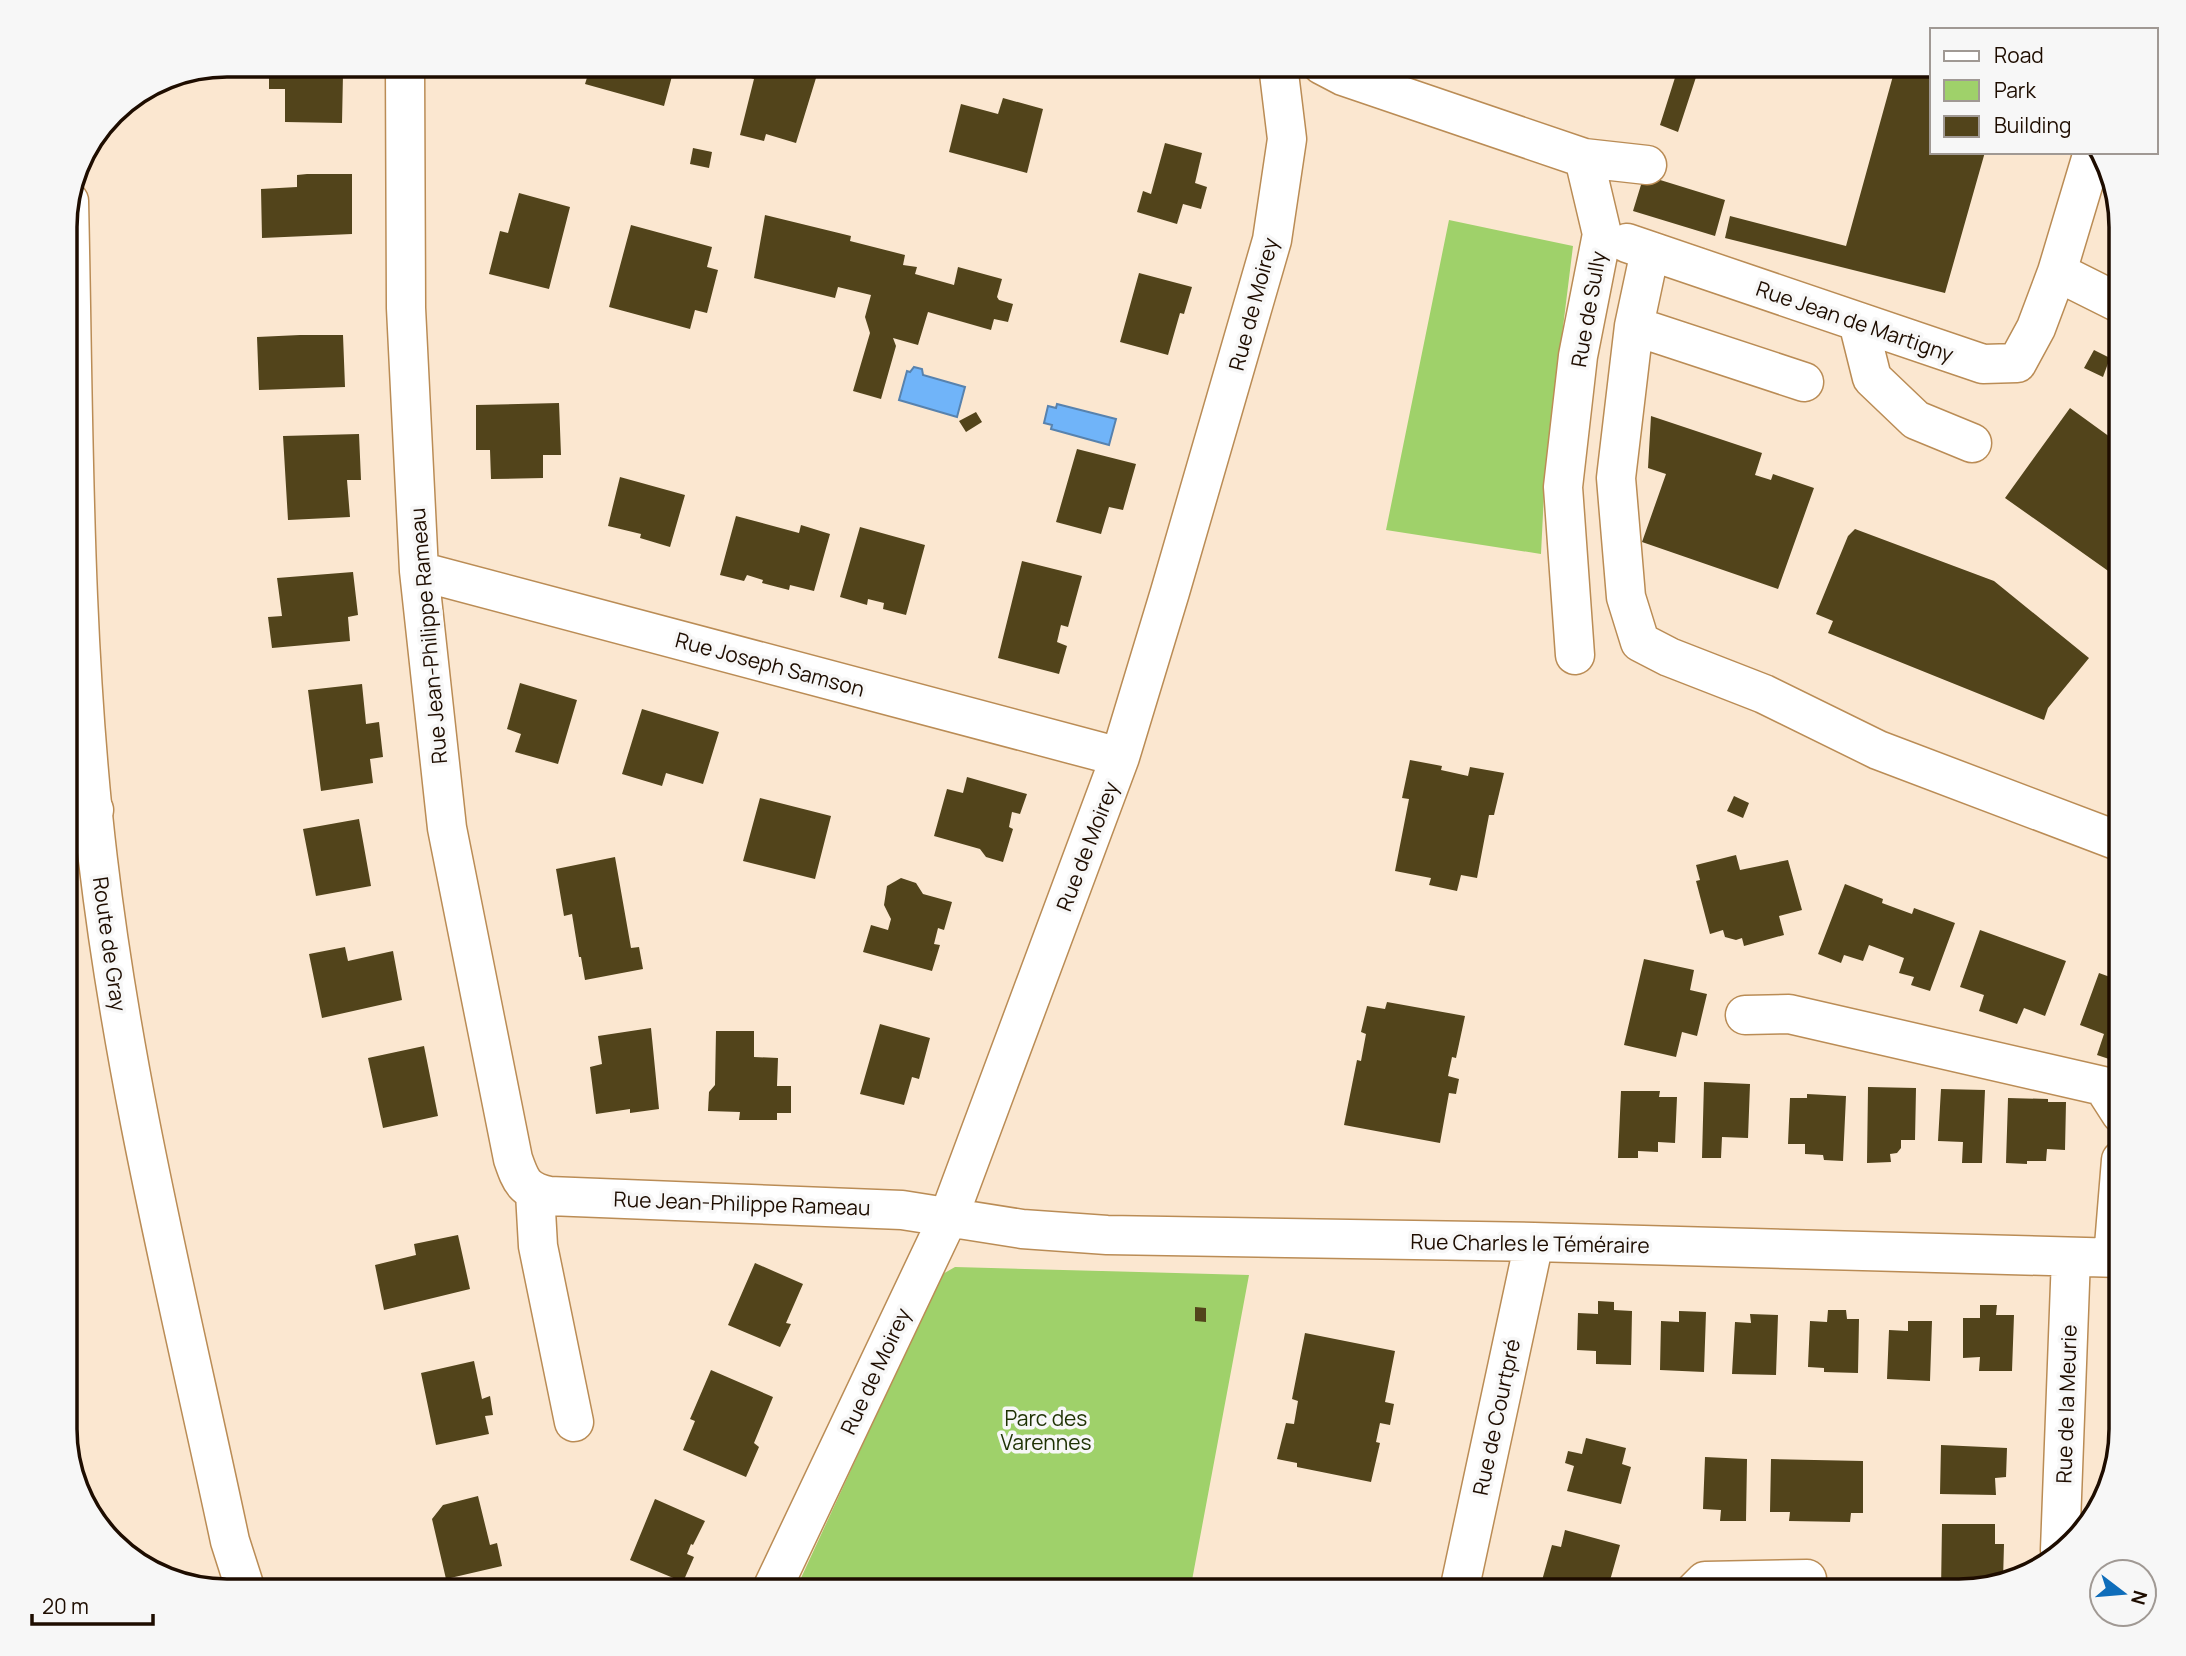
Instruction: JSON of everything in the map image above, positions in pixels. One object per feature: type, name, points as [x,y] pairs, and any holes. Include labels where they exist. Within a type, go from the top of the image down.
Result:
[{"type":"street","name":"Rue Jean-Philippe Rameau","points":[[405,77],[406,308],[419,571],[447,828],[513,1159],[522,1182],[535,1193],[549,1196],[902,1210],[949,1216]]},
{"type":"street","name":"Rue de Moirey","points":[[777,1579],[949,1216],[1120,757],[1272,240],[1287,139],[1279,77]]},
{"type":"street","points":[[1346,77],[1584,158],[1647,165]]},
{"type":"street","points":[[2092,157],[2057,272],[2109,298]]},
{"type":"street","name":"Rue de Sully","points":[[1575,655],[1563,487],[1578,356],[1602,234],[1584,158]]},
{"type":"street","name":"Rue Jean de Martigny","points":[[1602,234],[1983,364],[2017,363],[2036,328],[2057,272]]},
{"type":"street","points":[[1650,251],[1634,326],[1616,478],[1626,597],[1640,642],[1669,657],[1764,694],[1878,750],[2109,837]]},
{"type":"street","points":[[1858,322],[1872,378],[1916,420],[1972,443]]},
{"type":"street","points":[[1634,326],[1804,382]]},
{"type":"street","name":"Rue Joseph Samson","points":[[419,571],[1120,757]]},
{"type":"street","name":"Route de Gray","points":[[77,583],[79,812],[98,859],[130,1077],[230,1541],[242,1579]]},
{"type":"street","points":[[1745,1015],[1789,1014],[2103,1086],[2109,1095]]},
{"type":"street","points":[[535,1193],[538,1246],[574,1422]]},
{"type":"street","name":"Rue Charles le Téméraire","points":[[949,1216],[1022,1229],[1107,1235],[1534,1242],[2109,1258]]},
{"type":"street","name":"Rue de Courtpré","points":[[1462,1579],[1534,1242]]},
{"type":"street","name":"Rue de la Meurie","points":[[2060,1540],[2071,1257]]},
{"type":"green space","points":[[1449,220],[1573,246],[1545,473],[1541,554],[1386,530]]},
{"type":"green space","name":"Parc des Varennes","points":[[955,1267],[1249,1275],[1192,1579],[801,1579],[941,1275]]},
{"type":"water","points":[[914,367],[922,369],[923,375],[965,387],[957,417],[899,400],[907,371],[910,372]]},
{"type":"water","points":[[1057,404],[1116,419],[1109,445],[1051,429],[1052,425],[1044,423],[1048,406],[1056,408]]},
{"type":"building","points":[[269,77],[343,77],[342,123],[285,122],[285,89],[269,89]]},
{"type":"building","points":[[587,77],[672,77],[664,106],[585,84]]},
{"type":"building","points":[[748,77],[816,77],[796,143],[766,134],[764,141],[740,135],[754,79]]},
{"type":"building","points":[[1675,77],[1696,77],[1678,132],[1660,125]]},
{"type":"building","points":[[1893,77],[1930,77],[1930,154],[1984,154],[1945,293],[1725,238],[1730,216],[1846,246]]},
{"type":"building","points":[[1003,98],[1043,109],[1027,173],[949,152],[961,104],[998,114]]},
{"type":"building","points":[[1165,143],[1202,153],[1195,183],[1207,187],[1201,209],[1183,204],[1177,224],[1137,212],[1143,191],[1151,194]]},
{"type":"building","points":[[693,148],[712,152],[709,168],[690,164]]},
{"type":"building","points":[[352,174],[352,234],[262,238],[261,189],[297,187],[297,175]]},
{"type":"building","points":[[1644,175],[1725,200],[1715,236],[1633,211]]},
{"type":"building","points":[[519,193],[570,207],[549,289],[489,274],[500,231],[508,233]]},
{"type":"building","points":[[765,215],[851,236],[850,241],[905,255],[903,265],[917,267],[915,274],[954,285],[958,267],[1002,279],[997,297],[1013,304],[1008,322],[994,319],[991,330],[928,312],[918,345],[893,338],[896,346],[881,399],[853,391],[870,333],[865,317],[871,295],[838,287],[835,298],[754,278]]},
{"type":"building","points":[[631,225],[712,247],[707,267],[718,270],[707,313],[695,310],[690,329],[609,307]]},
{"type":"building","points":[[1139,273],[1192,287],[1184,314],[1180,313],[1168,355],[1120,342]]},
{"type":"building","points":[[343,335],[345,387],[259,390],[257,337]]},
{"type":"building","points":[[2094,350],[2109,358],[2103,377],[2084,368]]},
{"type":"building","points":[[559,403],[561,455],[543,455],[543,478],[491,479],[490,450],[476,450],[476,405]]},
{"type":"building","points":[[2070,408],[2109,436],[2109,572],[2005,498]]},
{"type":"building","points":[[976,412],[982,422],[966,432],[959,421]]},
{"type":"building","points":[[1651,416],[1762,453],[1755,475],[1771,480],[1773,474],[1814,488],[1778,589],[1642,542],[1666,474],[1648,468]]},
{"type":"building","points":[[359,434],[361,480],[347,480],[350,517],[288,520],[283,436]]},
{"type":"building","points":[[1077,449],[1136,464],[1123,510],[1109,507],[1101,534],[1056,522]]},
{"type":"building","points":[[620,477],[685,495],[670,547],[640,538],[641,534],[608,526]]},
{"type":"building","points":[[736,516],[799,533],[801,525],[830,534],[814,591],[790,585],[789,590],[762,583],[763,580],[747,575],[744,581],[720,575]]},
{"type":"building","points":[[860,527],[925,545],[906,615],[883,609],[884,603],[868,599],[867,605],[840,597]]},
{"type":"building","points":[[1855,529],[1994,581],[2089,658],[2048,708],[2044,720],[1828,633],[1833,621],[1816,614],[1848,536]]},
{"type":"building","points":[[1022,561],[1082,576],[1068,627],[1061,625],[1057,642],[1067,646],[1059,674],[998,658]]},
{"type":"building","points":[[353,572],[358,615],[348,617],[350,641],[272,648],[268,617],[282,616],[277,578]]},
{"type":"building","points":[[520,683],[577,700],[558,764],[515,752],[521,734],[507,729]]},
{"type":"building","points":[[362,684],[366,724],[379,722],[383,757],[370,759],[373,783],[321,791],[308,690]]},
{"type":"building","points":[[642,709],[719,732],[703,784],[666,773],[662,786],[622,774]]},
{"type":"building","points":[[1410,760],[1442,766],[1441,770],[1468,776],[1470,767],[1504,773],[1494,815],[1489,815],[1477,878],[1461,875],[1457,891],[1429,885],[1431,878],[1395,871],[1409,799],[1402,798]]},
{"type":"building","points":[[967,777],[1027,794],[1020,814],[1012,812],[1009,827],[1013,829],[1003,862],[986,857],[980,849],[934,836],[947,789],[963,793]]},
{"type":"building","points":[[1734,796],[1749,803],[1743,818],[1727,811]]},
{"type":"building","points":[[760,798],[831,816],[815,879],[743,861]]},
{"type":"building","points":[[359,819],[371,886],[316,896],[303,829]]},
{"type":"building","points":[[1736,855],[1740,870],[1788,860],[1802,910],[1779,916],[1784,935],[1744,946],[1742,938],[1736,940],[1725,937],[1723,930],[1710,934],[1696,881],[1700,880],[1696,865]]},
{"type":"building","points":[[615,857],[631,948],[639,947],[643,969],[585,980],[572,914],[564,916],[556,869]]},
{"type":"building","points":[[901,878],[916,883],[923,894],[952,902],[944,930],[938,928],[934,944],[940,945],[932,971],[863,952],[871,925],[888,930],[891,919],[884,905],[887,886]]},
{"type":"building","points":[[1845,884],[1883,899],[1882,903],[1912,914],[1914,908],[1955,923],[1930,991],[1911,985],[1914,977],[1899,973],[1904,958],[1869,945],[1863,961],[1844,955],[1841,963],[1818,954]]},
{"type":"building","points":[[1980,930],[2066,961],[2045,1016],[2024,1008],[2017,1024],[1979,1011],[1984,995],[1960,987]]},
{"type":"building","points":[[345,947],[348,961],[393,951],[402,1000],[322,1018],[309,954]]},
{"type":"building","points":[[1644,959],[1694,970],[1690,990],[1707,994],[1697,1036],[1682,1032],[1676,1057],[1624,1045]]},
{"type":"building","points":[[2099,973],[2109,977],[2109,1059],[2097,1055],[2104,1034],[2080,1025]]},
{"type":"building","points":[[1387,1002],[1465,1016],[1456,1058],[1452,1057],[1448,1076],[1459,1079],[1456,1094],[1449,1093],[1440,1143],[1344,1125],[1357,1060],[1361,1061],[1366,1034],[1361,1032],[1367,1006],[1385,1009]]},
{"type":"building","points":[[880,1024],[930,1038],[919,1079],[912,1077],[904,1105],[860,1094]]},
{"type":"building","points":[[651,1028],[659,1109],[630,1113],[630,1109],[596,1114],[590,1067],[602,1064],[598,1036]]},
{"type":"building","points":[[716,1031],[754,1031],[754,1057],[778,1058],[777,1086],[791,1086],[791,1113],[777,1113],[777,1120],[739,1120],[740,1112],[708,1111],[709,1092],[715,1085]]},
{"type":"building","points":[[424,1046],[438,1116],[383,1128],[368,1058]]},
{"type":"building","points":[[1704,1082],[1750,1084],[1748,1138],[1722,1137],[1721,1158],[1702,1158]]},
{"type":"building","points":[[1868,1087],[1916,1088],[1915,1140],[1901,1140],[1901,1148],[1897,1153],[1890,1154],[1891,1162],[1867,1163]]},
{"type":"building","points":[[1941,1089],[1985,1090],[1982,1163],[1962,1163],[1963,1142],[1938,1141]]},
{"type":"building","points":[[1621,1091],[1660,1091],[1659,1097],[1677,1097],[1675,1143],[1658,1142],[1658,1152],[1638,1151],[1638,1158],[1618,1158]]},
{"type":"building","points":[[1807,1094],[1846,1096],[1843,1161],[1824,1160],[1823,1155],[1805,1154],[1805,1144],[1788,1144],[1790,1098],[1807,1098]]},
{"type":"building","points":[[2008,1098],[2066,1102],[2065,1150],[2047,1149],[2046,1161],[2006,1163]]},
{"type":"building","points":[[458,1235],[470,1289],[384,1310],[375,1265],[416,1255],[414,1244]]},
{"type":"building","points":[[755,1263],[803,1284],[786,1323],[791,1324],[780,1347],[728,1325]]},
{"type":"building","points":[[1598,1301],[1614,1302],[1614,1310],[1632,1311],[1631,1365],[1596,1364],[1596,1351],[1577,1350],[1578,1313],[1598,1314]]},
{"type":"building","points":[[1980,1305],[1997,1305],[1996,1315],[2014,1315],[2012,1371],[1979,1371],[1980,1357],[1963,1358],[1963,1318],[1980,1318]]},
{"type":"building","points":[[1195,1307],[1206,1308],[1206,1322],[1195,1321]]},
{"type":"building","points":[[1828,1310],[1846,1310],[1847,1319],[1859,1319],[1858,1373],[1824,1372],[1824,1368],[1808,1367],[1810,1321],[1827,1322]]},
{"type":"building","points":[[1679,1311],[1706,1312],[1704,1372],[1660,1370],[1661,1321],[1679,1322]]},
{"type":"building","points":[[1750,1314],[1778,1315],[1776,1375],[1732,1374],[1735,1322],[1751,1323]]},
{"type":"building","points":[[1908,1321],[1932,1321],[1930,1381],[1887,1379],[1889,1330],[1908,1331]]},
{"type":"building","points":[[1305,1333],[1395,1351],[1385,1402],[1394,1404],[1390,1425],[1380,1423],[1376,1442],[1380,1443],[1371,1482],[1297,1467],[1297,1463],[1277,1459],[1286,1423],[1294,1424],[1298,1401],[1292,1399]]},
{"type":"building","points":[[474,1361],[482,1399],[490,1396],[493,1415],[485,1416],[489,1434],[436,1445],[421,1373]]},
{"type":"building","points":[[711,1370],[773,1397],[754,1443],[759,1447],[746,1477],[683,1450],[695,1421],[690,1419]]},
{"type":"building","points":[[1586,1438],[1626,1448],[1622,1464],[1631,1467],[1621,1504],[1567,1491],[1574,1466],[1565,1463],[1568,1451],[1582,1454]]},
{"type":"building","points":[[1941,1445],[2007,1448],[2006,1477],[1995,1478],[1996,1495],[1940,1494]]},
{"type":"building","points":[[1705,1457],[1747,1459],[1746,1521],[1720,1521],[1721,1510],[1703,1509]]},
{"type":"building","points":[[1771,1459],[1863,1461],[1863,1513],[1851,1513],[1850,1522],[1789,1521],[1790,1512],[1770,1512]]},
{"type":"building","points":[[478,1496],[490,1545],[497,1543],[502,1566],[446,1579],[432,1519],[443,1505]]},
{"type":"building","points":[[655,1499],[705,1521],[687,1554],[694,1557],[684,1579],[676,1579],[630,1560]]},
{"type":"building","points":[[1942,1524],[1995,1524],[1995,1544],[2004,1544],[2003,1572],[1978,1578],[1941,1579]]},
{"type":"building","points":[[1565,1530],[1620,1545],[1610,1579],[1542,1579],[1552,1545],[1561,1547]]}]
